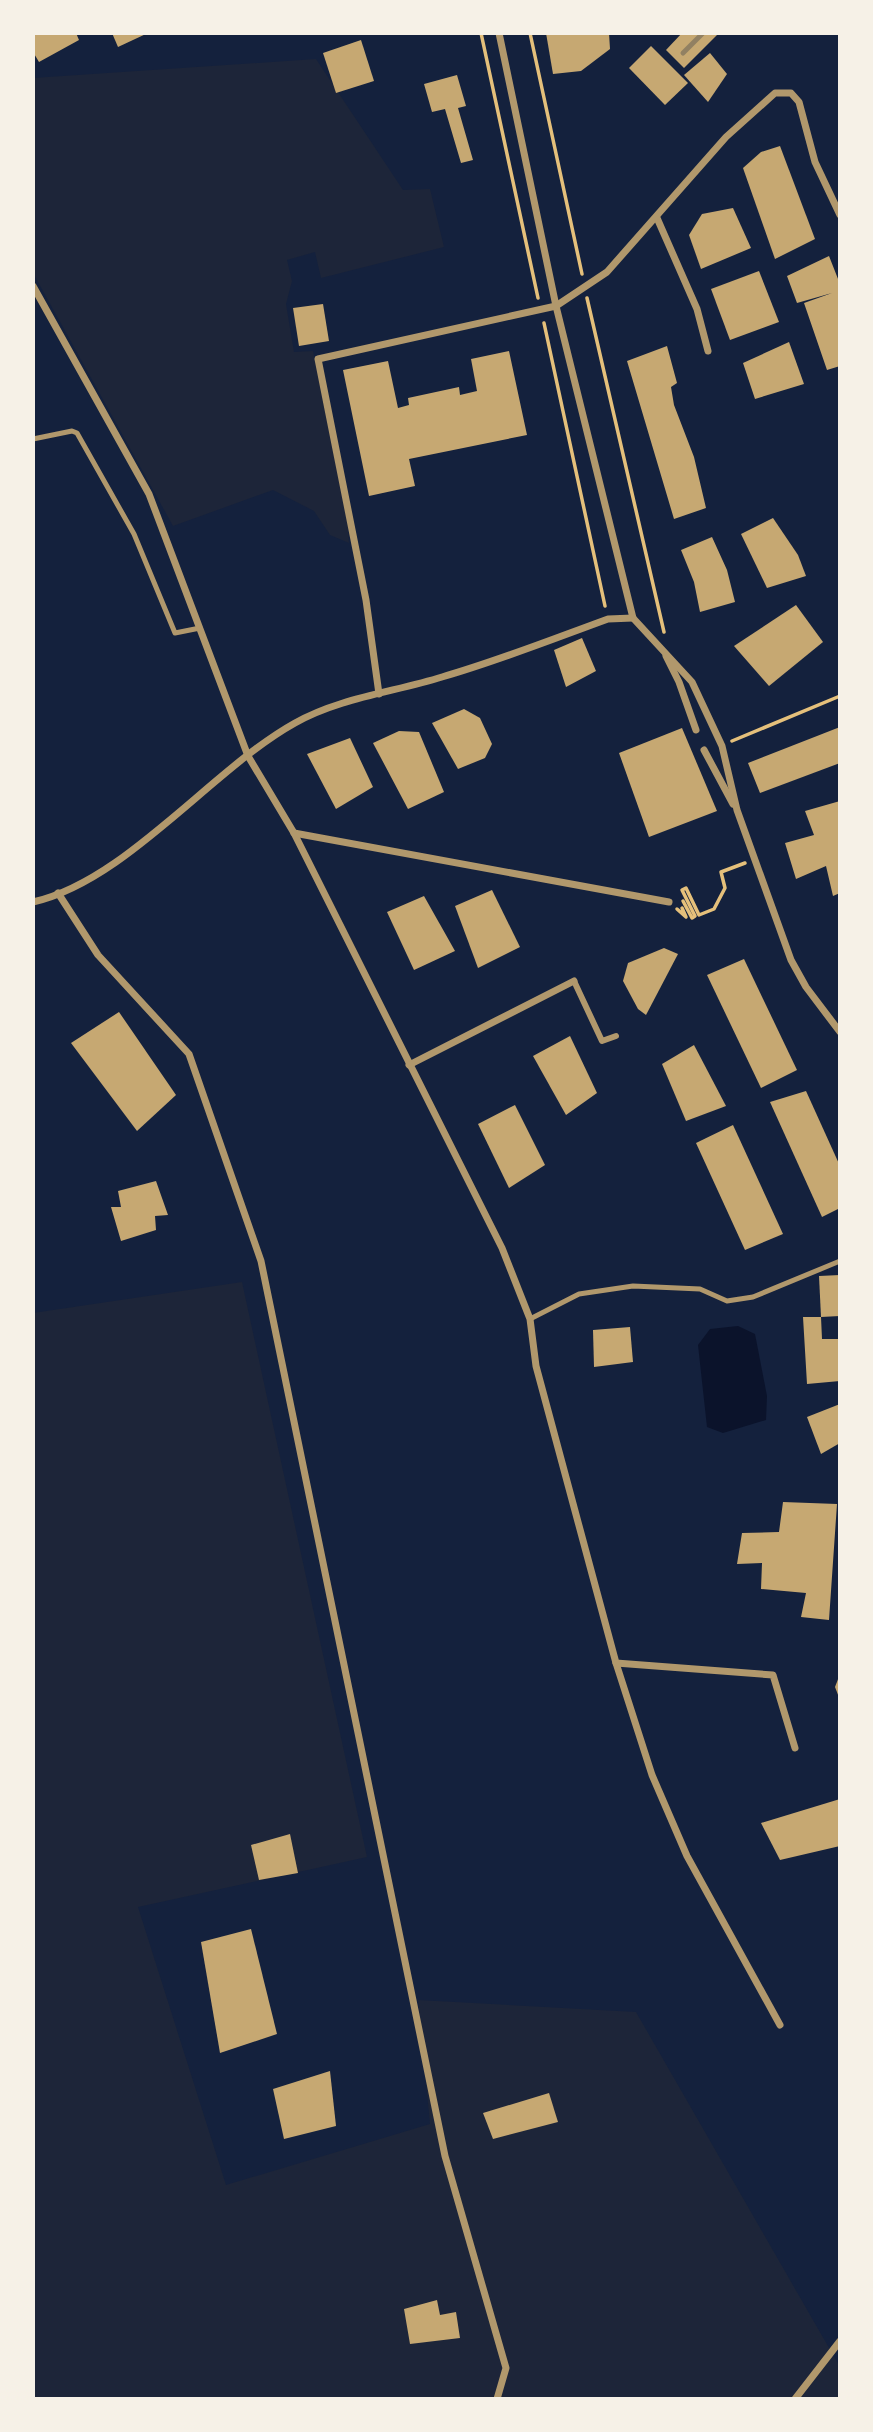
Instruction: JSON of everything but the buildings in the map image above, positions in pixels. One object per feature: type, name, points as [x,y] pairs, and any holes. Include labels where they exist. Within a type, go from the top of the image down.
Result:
[{"type":"street","points":[[499,33],[556,306],[633,618],[657,640],[692,682],[722,746],[737,810],[792,960],[806,987],[840,1032]]},
{"type":"street","points":[[379,694],[366,600],[318,359],[556,306],[607,272],[726,137],[769,96],[792,93],[799,103],[815,162],[840,215]]},
{"type":"street","points":[[657,218],[696,309],[708,351]]},
{"type":"street","points":[[33,286],[149,494],[248,756],[293,833],[502,1248],[530,1319],[536,1366],[616,1663],[652,1775],[687,1856],[780,2025]]},
{"type":"street","points":[[33,902],[58,893],[107,868],[293,723],[316,713],[443,677],[608,619],[633,618]]},
{"type":"street","points":[[657,640],[679,682],[696,730]]},
{"type":"street","points":[[704,750],[737,810]]},
{"type":"street","points":[[293,833],[669,902]]},
{"type":"street","points":[[58,893],[99,955],[188,1054],[261,1261],[445,2156],[506,2368],[497,2399]]},
{"type":"street","points":[[410,1065],[575,981],[602,1041],[616,1036]]},
{"type":"street","points":[[616,1663],[773,1675],[795,1748]]},
{"type":"street","points":[[795,2399],[840,2341]]},
{"type":"lane","points":[[33,439],[72,431],[77,433],[134,534],[175,633],[200,628]]},
{"type":"lane","points":[[530,1319],[579,1294],[633,1286],[700,1289],[727,1301],[753,1297],[840,1261]]},
{"type":"path","points":[[481,33],[608,619]]},
{"type":"path","points":[[530,33],[657,606],[672,657]]},
{"type":"path","points":[[722,746],[840,696]]},
{"type":"path","points":[[669,902],[686,917],[675,894],[678,893],[691,918],[695,916],[682,890],[686,888],[699,915],[715,909],[725,888],[721,872],[754,860]]},
{"type":"shaded area","points":[[316,59],[403,190],[430,189],[444,247],[321,278],[315,252],[287,260],[292,281],[286,304],[294,352],[313,351],[348,526],[349,543],[330,535],[314,511],[273,490],[173,526],[33,273],[33,78]]},
{"type":"shaded area","points":[[242,1282],[367,1857],[138,1907],[226,2185],[430,2124],[418,2000],[636,2012],[840,2367],[840,2399],[33,2399],[33,1313]]},
{"type":"shaded area","points":[[738,1326],[755,1334],[767,1396],[766,1420],[723,1433],[707,1427],[698,1345],[710,1329]]},
{"type":"railway","points":[[683,53],[703,33]]}]
